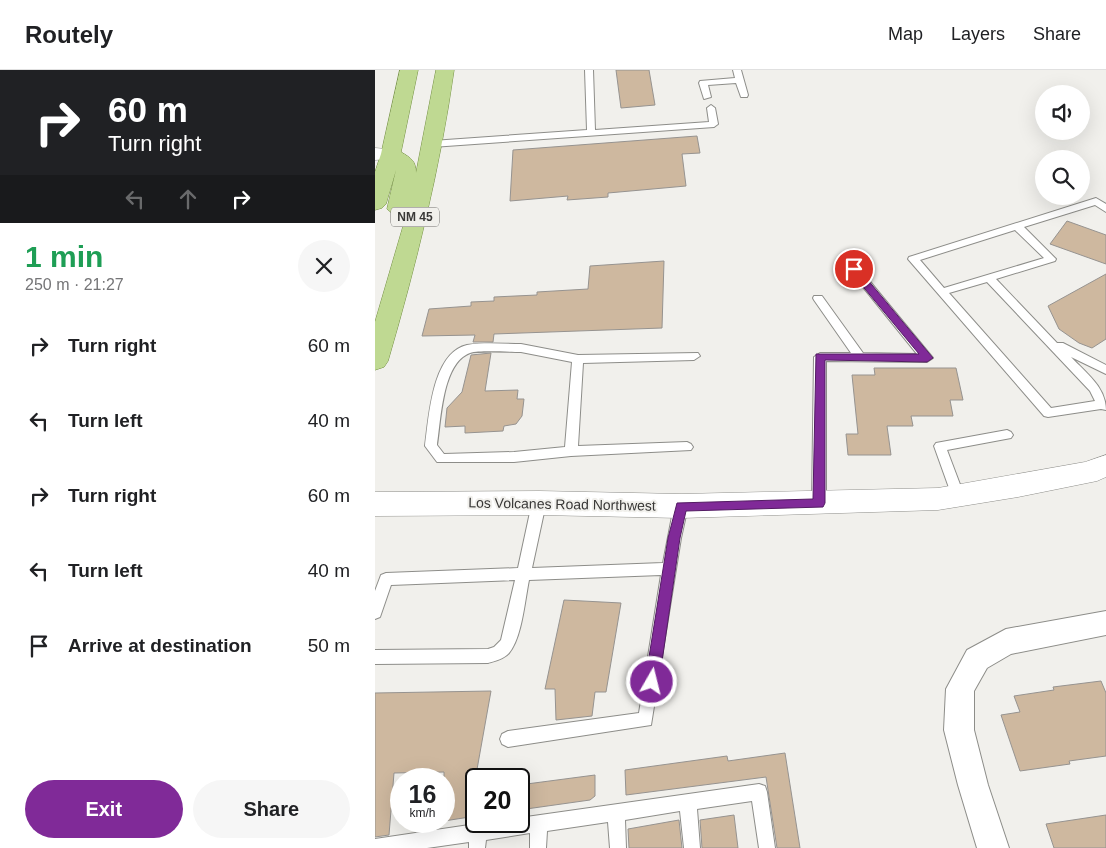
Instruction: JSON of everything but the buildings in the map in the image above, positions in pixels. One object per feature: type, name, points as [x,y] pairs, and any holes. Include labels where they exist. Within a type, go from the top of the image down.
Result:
[{"type":"main road","name":"NM 45","points":[[375,361],[415,221],[432,144],[445,70]]},
{"type":"main road","name":"NM 45","points":[[375,204],[383,154],[407,77]]},
{"type":"main road","points":[[407,77],[421,91],[418,116],[419,132],[432,144]]},
{"type":"main road","points":[[383,154],[405,164],[406,174],[398,210],[415,221]]},
{"type":"street","name":"Los Volcanes Road Northwest","points":[[375,504],[539,502],[681,506],[938,499],[1087,473],[1106,466]]},
{"type":"street","points":[[993,848],[973,785],[959,730],[960,689],[977,659],[1006,642],[1106,623]]},
{"type":"lane","points":[[589,70],[591,133]]},
{"type":"lane","points":[[737,70],[744,95]]},
{"type":"lane","points":[[432,144],[714,124],[711,108],[702,106],[700,98],[707,97],[703,80],[740,80]]},
{"type":"lane","points":[[989,278],[1094,388],[1104,405],[1048,414],[913,259],[1096,201],[1106,209]]},
{"type":"lane","points":[[942,292],[1051,259],[1017,226]]},
{"type":"lane","points":[[819,503],[820,357],[927,358],[854,269]]},
{"type":"lane","points":[[818,298],[860,357]]},
{"type":"lane","points":[[1051,342],[1106,370]]},
{"type":"lane","points":[[687,447],[571,451],[441,459],[431,446],[437,395],[450,361],[468,349],[521,348],[578,359],[694,356]]},
{"type":"lane","points":[[571,451],[578,359]]},
{"type":"lane","points":[[958,495],[940,446],[1007,435]]},
{"type":"lane","points":[[375,657],[488,656],[501,653],[508,645],[539,502]]},
{"type":"lane","points":[[507,739],[646,720],[669,569],[681,506]]},
{"type":"lane","points":[[375,613],[386,579],[669,569]]},
{"type":"lane","points":[[375,847],[478,840],[539,824],[759,792],[767,848]]},
{"type":"lane","points":[[688,803],[692,848]]},
{"type":"lane","points":[[616,813],[618,848]]},
{"type":"lane","points":[[539,824],[539,848]]},
{"type":"route","points":[[652,682],[674,538],[681,506],[819,503],[820,357],[927,358],[854,269]]}]
